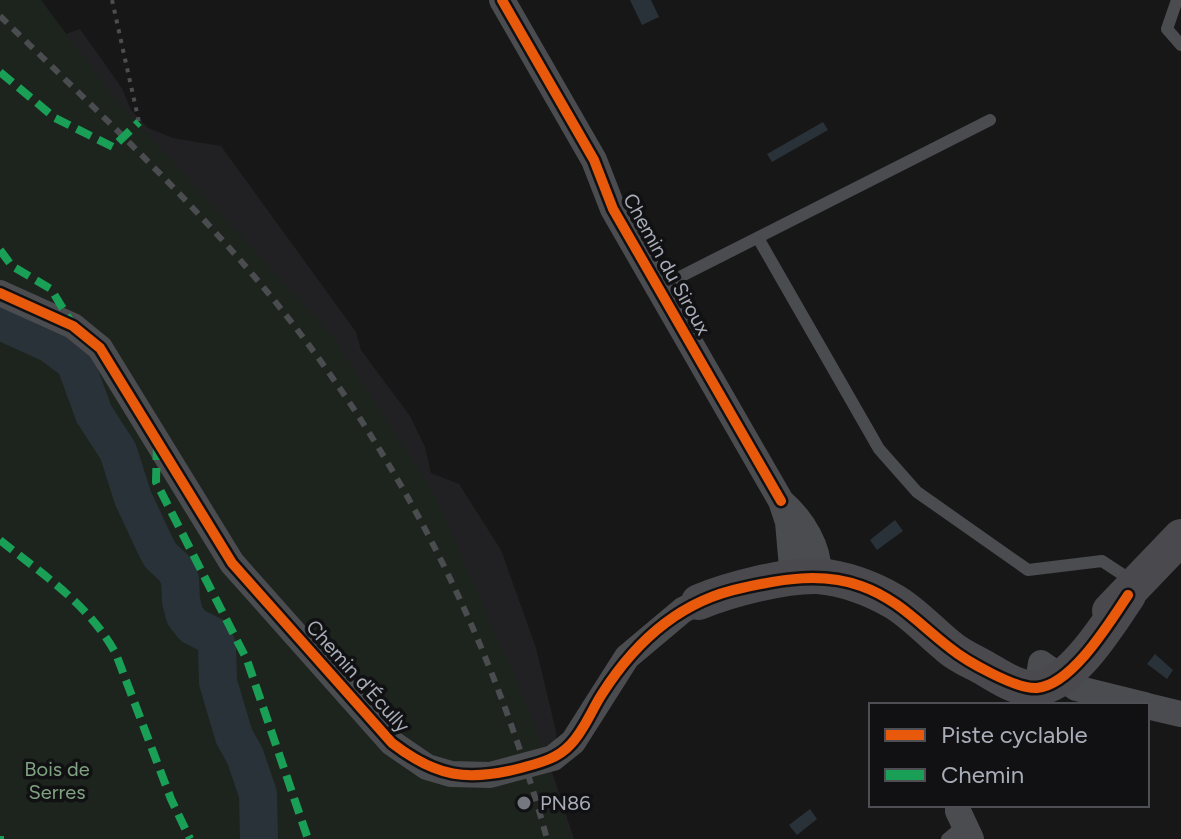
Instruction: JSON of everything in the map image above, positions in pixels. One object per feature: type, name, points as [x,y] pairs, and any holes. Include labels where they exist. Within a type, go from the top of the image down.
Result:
[{"type":"street","name":"Chemin du Siroux","points":[[502,0],[594,160],[613,209],[781,501],[806,578]]},
{"type":"street","name":"Chemin d'Écully","points":[[0,293],[73,326],[100,348],[232,563],[392,743],[427,767],[451,774],[490,775],[543,762],[563,752],[578,735],[627,657],[675,616],[699,602],[739,588],[806,578],[861,586],[894,601],[920,621],[1004,660],[1026,666],[1040,683]]},
{"type":"street","points":[[1138,703],[1040,683],[1068,647],[1133,590],[1181,537]]},
{"type":"street","points":[[1149,706],[1181,714]]},
{"type":"lane","points":[[1177,0],[1167,29],[1181,45]]},
{"type":"lane","points":[[658,288],[990,120]]},
{"type":"lane","points":[[758,238],[879,449],[917,492],[1028,570],[1102,561],[1133,590]]},
{"type":"path","points":[[112,0],[139,122]]},
{"type":"shaded area","points":[[630,0],[651,0],[659,17],[642,25]]},
{"type":"shaded area","points":[[80,29],[122,88],[131,110],[148,128],[173,138],[221,146],[356,332],[361,350],[410,416],[425,447],[431,473],[459,484],[501,550],[536,648],[556,731],[557,766],[551,769],[574,839],[494,839],[0,57]]},
{"type":"shaded area","points":[[823,122],[828,130],[772,162],[767,154]]},
{"type":"shaded area","points":[[895,520],[903,531],[877,550],[870,540]]},
{"type":"shaded area","points":[[1155,654],[1173,670],[1167,679],[1147,664]]},
{"type":"shaded area","points":[[810,809],[817,819],[797,835],[789,825]]},
{"type":"green space","name":"Bois de Serres","points":[[0,0],[41,0],[113,96],[334,338],[435,496],[530,712],[571,839],[0,839]]},
{"type":"waterway","points":[[0,321],[51,344],[75,362],[94,414],[118,451],[133,498],[154,543],[180,579],[185,616],[193,626],[213,636],[217,646],[218,682],[234,736],[245,756],[258,794],[259,839]]},
{"type":"railway","points":[[0,16],[138,152],[238,257],[316,355],[360,419],[400,484],[470,621],[525,765],[547,839]]},
{"type":"marked path","points":[[0,72],[55,118],[113,147],[139,122]]},
{"type":"marked path","points":[[0,250],[12,266],[51,289],[71,322]]},
{"type":"marked path","points":[[157,444],[156,482],[247,660],[308,839]]},
{"type":"marked path","points":[[0,540],[64,591],[105,636],[116,654],[171,799],[190,839]]},
{"type":"cycle path","points":[[502,0],[594,160],[613,209],[781,501]]},
{"type":"cycle path","points":[[0,293],[73,326],[100,348],[232,563],[392,743],[438,770],[484,775],[528,766],[559,754],[575,739],[615,675],[644,641],[661,626],[698,603],[742,588],[817,578],[861,586],[898,605],[950,648],[979,667],[1005,680],[1037,688],[1050,684],[1076,664],[1101,636],[1128,595]]},
{"type":"place","name":"PN86","points":[[524,803]]}]
